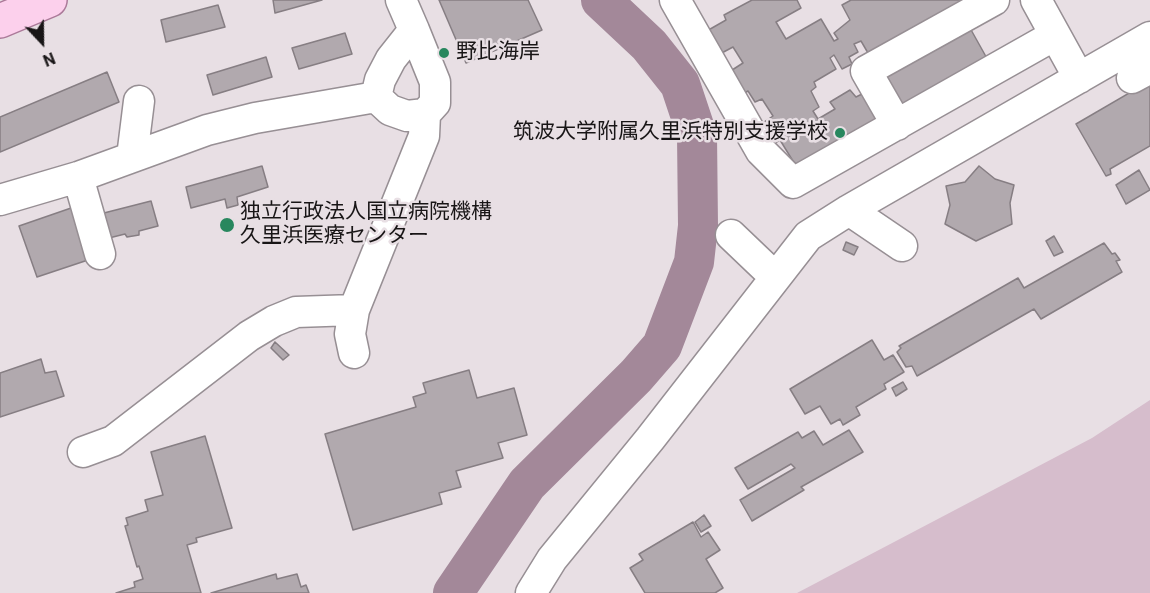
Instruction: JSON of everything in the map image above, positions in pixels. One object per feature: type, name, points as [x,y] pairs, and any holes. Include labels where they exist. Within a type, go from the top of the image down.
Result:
[{"type":"main road","points":[[0,21],[50,0]]},
{"type":"street","points":[[354,353],[350,334],[354,310],[424,136],[425,114],[435,103],[435,82],[401,0]]},
{"type":"street","points":[[675,0],[761,151],[793,183],[1055,35]]},
{"type":"street","points":[[897,125],[866,71],[994,0]]},
{"type":"street","points":[[1036,0],[1079,78]]},
{"type":"street","points":[[376,97],[380,81],[391,59],[414,30]]},
{"type":"street","points":[[531,593],[552,559],[650,439],[808,236],[849,210],[1150,37]]},
{"type":"street","points":[[376,97],[390,110],[407,116],[425,114]]},
{"type":"street","points":[[0,200],[78,177],[207,129],[376,97]]},
{"type":"street","points":[[132,157],[139,101]]},
{"type":"street","points":[[78,177],[99,254]]},
{"type":"street","points":[[849,210],[902,246]]},
{"type":"street","points":[[731,235],[775,277]]},
{"type":"street","points":[[83,453],[113,441],[249,336],[274,321],[296,312],[354,310]]},
{"type":"shaded area","points":[[1150,400],[1150,593],[797,593],[1092,438]]},
{"type":"building","points":[[273,0],[322,0],[275,13]]},
{"type":"building","points":[[439,0],[528,0],[542,30],[466,63]]},
{"type":"building","points":[[752,0],[797,0],[801,8],[776,22],[786,39],[821,19],[834,41],[838,39],[834,33],[850,20],[842,5],[851,0],[963,0],[868,53],[861,41],[854,44],[858,52],[849,57],[852,64],[842,69],[834,55],[830,58],[836,69],[814,82],[816,87],[811,91],[819,107],[813,111],[818,119],[835,109],[830,102],[850,90],[856,97],[864,93],[879,121],[796,166],[780,140],[771,146],[758,126],[773,116],[762,99],[755,102],[748,91],[741,95],[729,72],[743,63],[733,47],[718,55],[705,32],[726,20],[724,15]]},
{"type":"building","points":[[218,5],[225,27],[166,42],[161,20]]},
{"type":"building","points":[[970,28],[989,62],[902,113],[882,76]]},
{"type":"building","points":[[345,33],[352,54],[299,69],[292,48]]},
{"type":"building","points":[[266,57],[272,77],[213,95],[207,75]]},
{"type":"building","points":[[107,72],[119,102],[0,152],[0,117]]},
{"type":"building","points":[[1150,81],[1150,146],[1110,169],[1111,174],[1106,176],[1076,124]]},
{"type":"building","points":[[262,166],[268,187],[237,197],[238,205],[227,208],[225,199],[191,208],[186,187]]},
{"type":"building","points":[[979,166],[995,179],[1014,185],[1010,203],[1012,224],[976,241],[945,224],[950,205],[946,186],[965,182]]},
{"type":"building","points":[[1139,170],[1150,190],[1126,204],[1116,185]]},
{"type":"building","points":[[151,201],[158,226],[139,231],[139,235],[127,237],[125,234],[105,239],[100,214]]},
{"type":"building","points":[[74,207],[91,259],[37,277],[19,226]]},
{"type":"building","points":[[1054,236],[1063,252],[1054,256],[1046,241]]},
{"type":"building","points":[[846,242],[858,247],[854,255],[843,250]]},
{"type":"building","points":[[1104,243],[1120,260],[1116,261],[1122,272],[1041,319],[1034,309],[917,376],[912,366],[906,367],[897,352],[901,348],[899,346],[1018,278],[1024,288]]},
{"type":"building","points":[[872,340],[884,360],[893,355],[904,372],[884,384],[886,389],[856,407],[860,415],[843,425],[840,419],[831,424],[820,406],[805,414],[790,389]]},
{"type":"building","points":[[275,342],[289,355],[283,360],[271,348]]},
{"type":"building","points":[[41,359],[45,373],[56,371],[64,396],[0,417],[0,373]]},
{"type":"building","points":[[469,370],[477,398],[514,388],[527,435],[498,443],[503,458],[456,471],[461,487],[439,493],[442,504],[353,530],[325,434],[416,407],[413,397],[426,393],[423,383]]},
{"type":"building","points":[[903,382],[907,389],[896,396],[892,388]]},
{"type":"building","points":[[849,430],[863,452],[801,487],[804,490],[752,521],[740,500],[795,468],[791,464],[748,489],[735,468],[798,432],[802,438],[814,431],[823,445]]},
{"type":"building","points":[[205,436],[232,528],[196,538],[197,542],[187,545],[201,593],[116,593],[135,587],[134,582],[143,579],[139,566],[137,567],[125,526],[128,525],[126,518],[148,511],[145,500],[163,495],[151,452]]},
{"type":"building","points":[[704,515],[711,526],[701,532],[695,522]]},
{"type":"building","points":[[693,522],[701,537],[708,532],[720,550],[706,559],[723,588],[715,593],[645,593],[630,568],[643,560],[639,554]]},
{"type":"building","points":[[276,574],[277,579],[297,574],[301,587],[306,585],[309,593],[211,593]]},
{"type":"waterway","points":[[453,593],[527,484],[636,376],[662,346],[694,262],[698,226],[697,135],[680,84],[649,45],[601,0]]},
{"type":"place","name":"野比海岸","points":[[444,53]]},
{"type":"place","name":"筑波大学附属久里浜特別支援学校","points":[[840,133]]},
{"type":"place","name":"独立行政法人国立病院機構 久里浜医療センター","points":[[227,225]]}]
